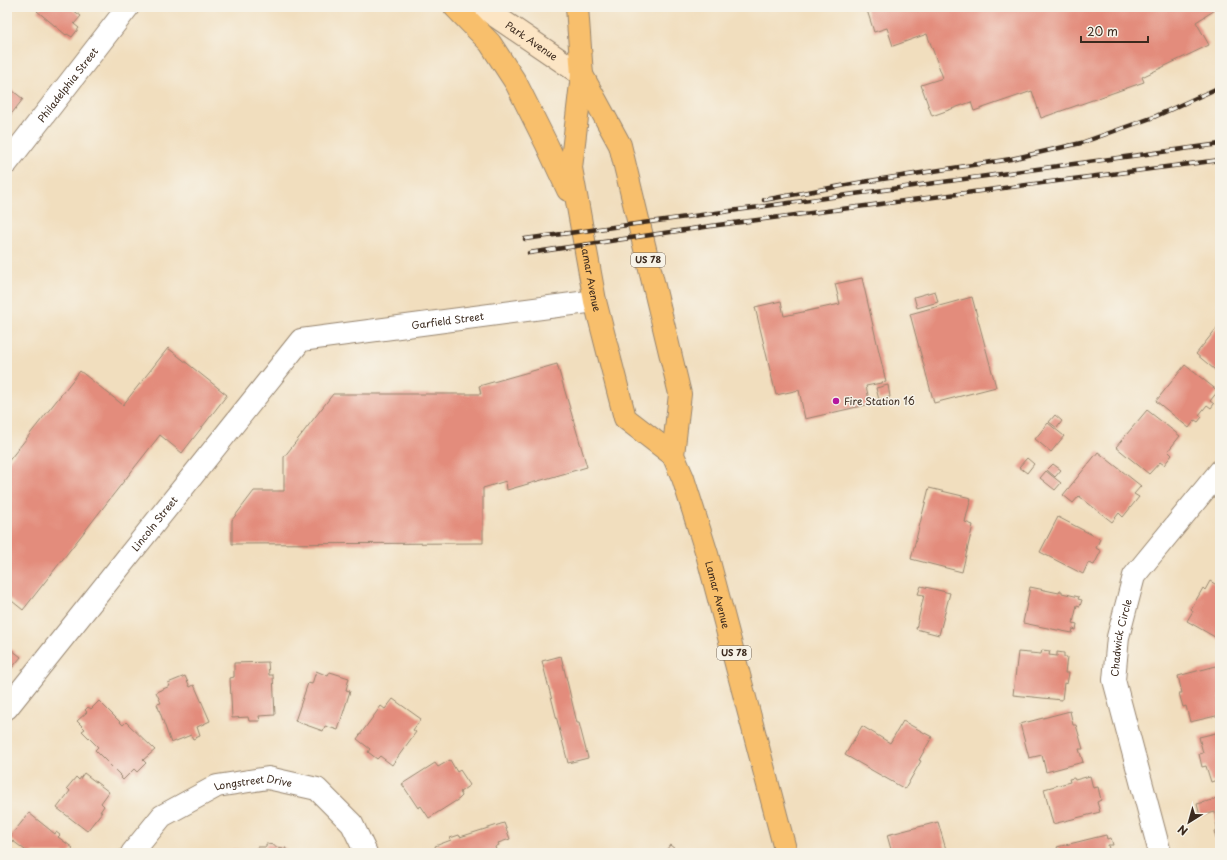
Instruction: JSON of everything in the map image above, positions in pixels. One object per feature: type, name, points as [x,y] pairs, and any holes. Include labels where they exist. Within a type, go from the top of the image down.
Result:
[{"type":"main road","points":[[455,7],[490,43],[516,83],[548,145],[580,218]]},
{"type":"main road","name":"Park Avenue","points":[[482,7],[582,75]]},
{"type":"main road","name":"Lamar Avenue","points":[[577,7],[582,75],[571,168],[595,301],[625,418],[673,455],[683,478],[707,554],[786,853]]},
{"type":"main road","name":"Lamar Avenue","points":[[582,75],[620,145],[680,394],[673,455]]},
{"type":"street","name":"Philadelphia Street","points":[[7,163],[128,7]]},
{"type":"street","name":"Garfield Street","points":[[301,340],[595,301]]},
{"type":"street","name":"Lincoln Street","points":[[7,708],[301,340]]},
{"type":"street","name":"Chadwick Circle","points":[[1160,853],[1114,680],[1118,637],[1134,576],[1220,471]]},
{"type":"street","name":"Longstreet Drive","points":[[132,853],[162,816],[217,786],[268,778],[317,789],[352,824],[366,853]]},
{"type":"building","points":[[41,7],[69,7],[81,16],[74,24],[79,28],[72,37],[67,34],[66,35],[37,11]]},
{"type":"building","points":[[866,7],[1220,7],[1196,22],[1209,45],[1142,77],[1144,82],[1041,118],[1032,91],[974,111],[971,102],[932,116],[921,85],[943,78],[927,34],[893,46],[887,28],[874,32]]},
{"type":"building","points":[[7,86],[23,99],[9,117],[7,115]]},
{"type":"building","points":[[862,278],[886,382],[866,386],[870,404],[805,419],[799,390],[776,395],[755,307],[781,301],[784,316],[840,304],[835,284]]},
{"type":"building","points":[[935,291],[938,302],[917,308],[914,297]]},
{"type":"building","points":[[972,297],[996,387],[934,403],[910,314]]},
{"type":"building","points":[[1220,324],[1220,374],[1196,354]]},
{"type":"building","points":[[168,348],[227,395],[182,453],[160,435],[23,610],[7,597],[7,463],[80,371],[123,405]]},
{"type":"building","points":[[557,364],[587,467],[507,490],[506,481],[483,488],[483,543],[232,544],[232,520],[254,491],[284,491],[284,457],[333,394],[481,394],[479,386]]},
{"type":"building","points":[[1185,365],[1218,391],[1210,401],[1214,404],[1211,408],[1207,405],[1199,415],[1202,417],[1198,422],[1195,420],[1189,428],[1156,401]]},
{"type":"building","points":[[888,385],[890,397],[879,400],[876,388]]},
{"type":"building","points":[[1147,410],[1180,436],[1168,451],[1172,455],[1164,465],[1160,462],[1149,474],[1116,447]]},
{"type":"building","points":[[1055,415],[1062,421],[1057,428],[1049,422]]},
{"type":"building","points":[[1048,423],[1064,436],[1051,452],[1035,439]]},
{"type":"building","points":[[1098,452],[1141,486],[1134,494],[1139,497],[1123,517],[1119,513],[1112,522],[1079,496],[1073,503],[1063,495]]},
{"type":"building","points":[[1027,458],[1034,464],[1027,473],[1019,467]]},
{"type":"building","points":[[1053,464],[1061,470],[1055,477],[1047,470]]},
{"type":"building","points":[[1046,471],[1061,483],[1055,490],[1040,478]]},
{"type":"building","points":[[929,488],[971,498],[965,522],[973,525],[962,572],[911,559]]},
{"type":"building","points":[[1058,517],[1100,539],[1096,548],[1101,551],[1094,565],[1088,563],[1083,574],[1040,552]]},
{"type":"building","points":[[1210,581],[1220,587],[1220,640],[1187,621],[1193,611],[1191,609],[1203,588],[1205,590]]},
{"type":"building","points":[[921,586],[950,593],[939,635],[916,629],[924,595],[918,594]]},
{"type":"building","points":[[1030,587],[1059,593],[1062,591],[1062,593],[1079,597],[1078,599],[1082,600],[1080,606],[1077,605],[1073,623],[1077,624],[1076,630],[1073,629],[1072,633],[1023,623]]},
{"type":"building","points":[[7,646],[21,657],[7,674]]},
{"type":"building","points":[[1042,650],[1050,651],[1049,655],[1057,656],[1057,652],[1064,653],[1064,657],[1067,657],[1065,673],[1069,673],[1067,684],[1064,683],[1062,700],[1013,695],[1018,652],[1041,654]]},
{"type":"building","points":[[561,656],[577,723],[579,723],[588,758],[568,763],[542,661]]},
{"type":"building","points":[[268,662],[269,675],[273,675],[275,715],[259,716],[260,721],[249,721],[248,717],[232,718],[230,678],[234,677],[234,663]]},
{"type":"building","points":[[1220,665],[1220,715],[1190,722],[1186,706],[1183,707],[1179,693],[1182,693],[1178,676]]},
{"type":"building","points":[[316,671],[328,676],[330,672],[349,678],[346,690],[350,691],[338,730],[325,726],[323,731],[295,721],[308,683],[312,684]]},
{"type":"building","points":[[185,676],[190,687],[194,685],[210,721],[197,727],[200,736],[193,739],[191,735],[171,743],[157,704],[161,703],[156,692],[170,686],[168,683]]},
{"type":"building","points":[[393,699],[421,719],[413,730],[416,732],[392,765],[380,756],[377,759],[368,752],[370,749],[357,739],[381,706],[385,709]]},
{"type":"building","points":[[99,701],[123,725],[126,722],[155,750],[143,760],[146,763],[137,772],[134,769],[123,780],[121,778],[122,777],[95,750],[98,747],[82,731],[85,729],[77,721],[87,712],[85,710],[88,707],[91,709]]},
{"type":"building","points":[[1070,711],[1073,725],[1076,725],[1083,749],[1079,749],[1083,762],[1046,772],[1042,755],[1029,758],[1020,724]]},
{"type":"building","points":[[903,721],[932,737],[919,760],[921,761],[905,789],[845,755],[862,726],[890,743]]},
{"type":"building","points":[[1220,732],[1220,779],[1211,782],[1206,766],[1202,767],[1199,754],[1203,753],[1199,737]]},
{"type":"building","points":[[450,760],[457,772],[460,770],[470,785],[460,792],[462,796],[459,799],[429,818],[421,806],[418,808],[402,784],[435,763],[438,767]]},
{"type":"building","points":[[84,773],[109,792],[101,803],[104,806],[100,812],[102,812],[87,831],[57,808],[70,791],[67,788],[76,777],[79,780]]},
{"type":"building","points":[[1090,776],[1093,788],[1098,787],[1101,800],[1097,802],[1100,812],[1053,824],[1044,789],[1070,782],[1069,779],[1074,778],[1075,780]]},
{"type":"building","points":[[1220,798],[1220,838],[1216,839],[1214,831],[1217,830],[1215,812],[1200,816],[1197,804]]},
{"type":"building","points":[[29,813],[55,834],[56,832],[60,835],[58,837],[73,848],[69,853],[29,853],[9,838]]},
{"type":"building","points":[[938,822],[947,853],[892,853],[887,835]]},
{"type":"building","points":[[504,823],[510,839],[498,843],[499,845],[495,847],[497,853],[437,853],[435,846],[451,840],[450,838],[459,835],[460,837]]},
{"type":"building","points":[[1106,835],[1107,839],[1111,838],[1113,845],[1108,845],[1110,853],[1059,853],[1057,847]]},
{"type":"building","points":[[266,844],[286,848],[285,853],[232,853],[232,849],[256,851],[257,847],[266,847]]},
{"type":"building","points":[[670,845],[680,853],[664,853]]},
{"type":"railway","points":[[764,200],[863,182],[1011,159],[1081,143],[1154,117],[1220,87]]},
{"type":"railway","points":[[525,239],[1220,144]]},
{"type":"railway","points":[[529,253],[718,225],[1220,160]]},
{"type":"place","name":"Fire Station 16","points":[[836,401]]}]
